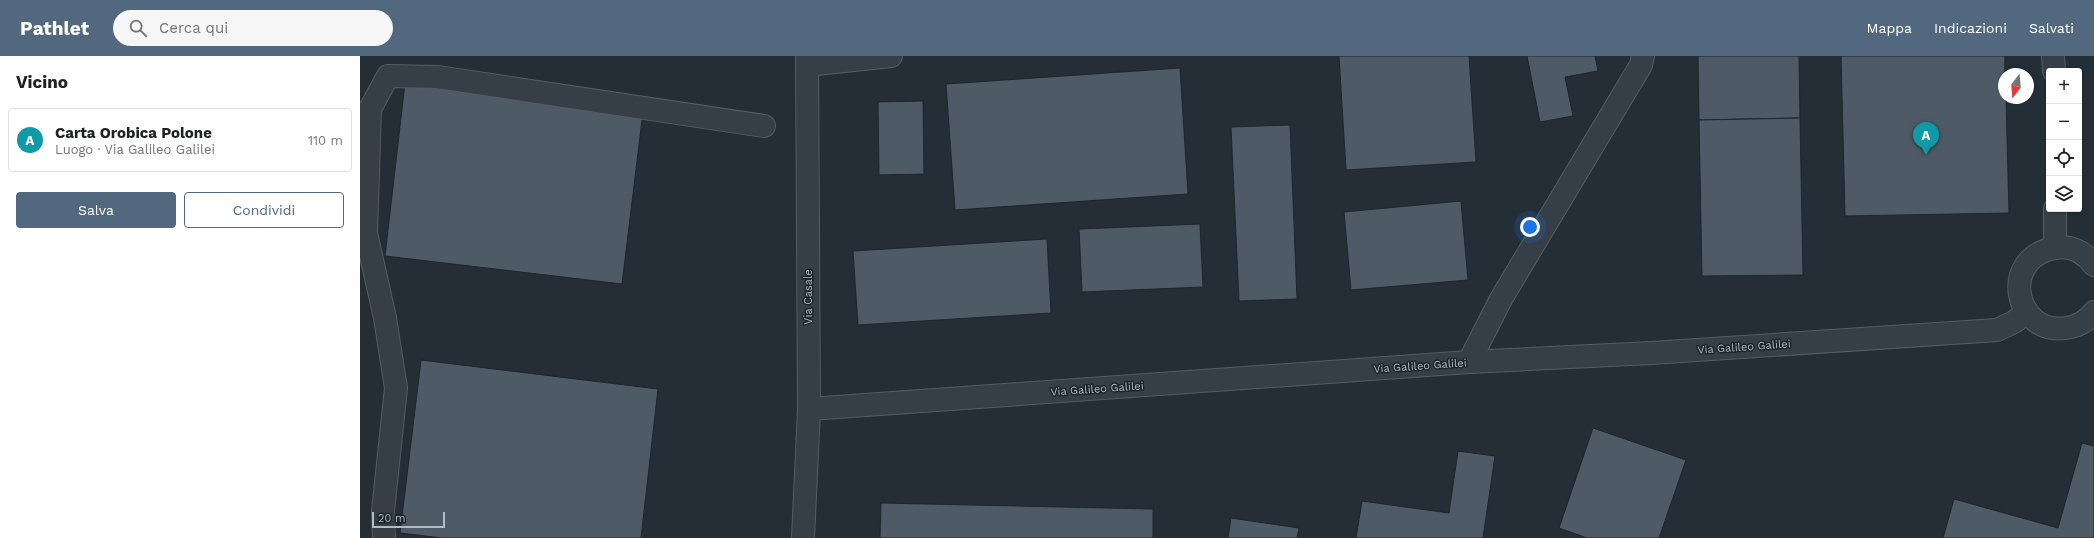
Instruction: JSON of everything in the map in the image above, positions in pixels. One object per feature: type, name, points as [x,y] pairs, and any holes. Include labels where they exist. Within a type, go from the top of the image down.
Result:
[{"type":"street","points":[[807,61],[891,56]]},
{"type":"street","points":[[1469,362],[1501,299],[1641,65],[1643,56]]},
{"type":"street","points":[[2053,56],[2054,68]]},
{"type":"street","name":"Via Casale","points":[[803,538],[809,409],[807,61]]},
{"type":"street","points":[[384,538],[383,511],[396,388],[385,318],[366,233],[370,109],[388,76],[438,77],[764,126]]},
{"type":"street","points":[[2055,212],[2055,248]]},
{"type":"street","points":[[2092,316],[2078,326],[2057,329],[2036,322],[2027,312],[2020,296],[2019,283],[2021,272],[2030,259],[2042,250],[2066,246],[2086,254],[2094,265]]},
{"type":"street","name":"Via Galileo Galilei","points":[[809,409],[1469,362],[1652,353],[1997,330],[2014,322],[2027,312]]},
{"type":"building","points":[[1339,56],[1469,56],[1476,162],[1346,170]]},
{"type":"building","points":[[1527,56],[1595,56],[1598,71],[1565,77],[1573,116],[1540,122]]},
{"type":"building","points":[[1698,56],[1799,56],[1800,118],[1699,120]]},
{"type":"building","points":[[1841,56],[2005,56],[2005,68],[1998,68],[1998,104],[2006,104],[2009,213],[1845,216]]},
{"type":"building","points":[[1180,68],[1188,194],[955,210],[946,84]]},
{"type":"building","points":[[405,83],[643,112],[622,284],[385,256]]},
{"type":"building","points":[[923,101],[924,174],[879,175],[878,102]]},
{"type":"building","points":[[1800,118],[1803,275],[1702,276],[1699,120]]},
{"type":"building","points":[[1290,125],[1297,299],[1239,301],[1231,127]]},
{"type":"building","points":[[1461,201],[1468,280],[1351,290],[1344,212]]},
{"type":"building","points":[[1200,224],[1203,287],[1082,292],[1079,229]]},
{"type":"building","points":[[1047,239],[1051,313],[858,325],[853,251]]},
{"type":"building","points":[[421,360],[658,389],[641,538],[442,538],[400,533]]},
{"type":"building","points":[[1593,428],[1686,460],[1659,538],[1587,538],[1559,528]]},
{"type":"building","points":[[2082,443],[2094,446],[2094,538],[1943,538],[1954,499],[2058,528]]},
{"type":"building","points":[[1458,451],[1495,456],[1483,538],[1356,538],[1362,501],[1449,513]]},
{"type":"building","points":[[881,503],[1153,509],[1153,538],[880,538]]},
{"type":"building","points":[[1231,518],[1299,528],[1297,538],[1228,538]]},
{"type":"place","name":"Carta Orobica Polone","points":[[1926,155]]}]
